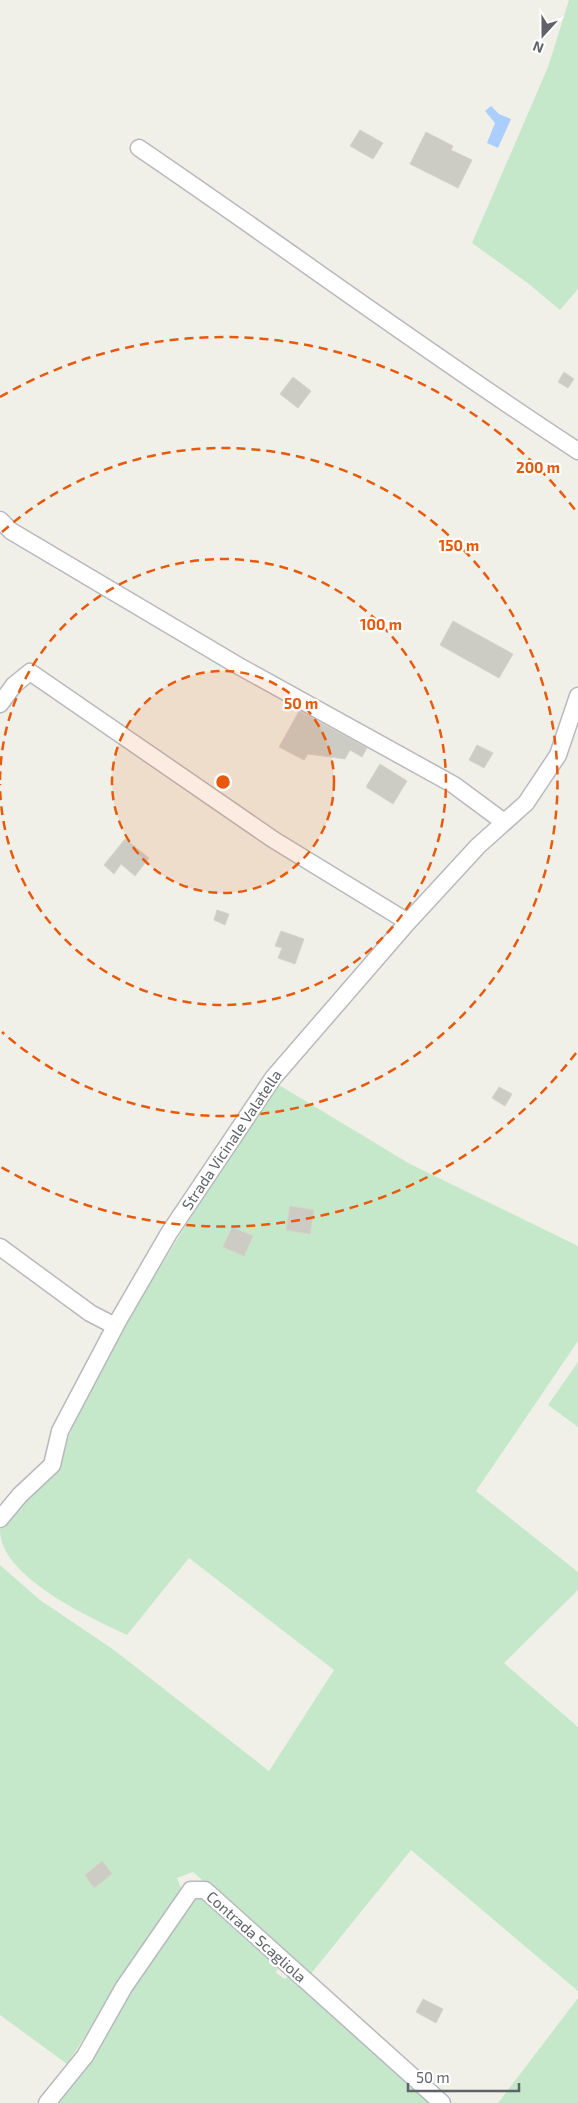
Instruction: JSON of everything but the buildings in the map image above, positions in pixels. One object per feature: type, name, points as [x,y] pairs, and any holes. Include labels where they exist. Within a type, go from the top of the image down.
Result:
[{"type":"street","points":[[139,148],[279,244],[329,282],[578,451]]},
{"type":"street","points":[[0,520],[11,531],[237,665],[454,785],[504,822]]},
{"type":"street","points":[[0,704],[14,685],[30,672],[274,840],[408,922]]},
{"type":"street","name":"Strada Vicinale Valatella","points":[[0,1519],[20,1495],[52,1465],[60,1431],[115,1326],[169,1233],[273,1078],[408,922],[478,846],[526,803],[558,755],[578,696]]},
{"type":"street","points":[[0,1247],[90,1313],[115,1326]]},
{"type":"street","name":"Contrada Scagliola","points":[[47,2103],[84,2056],[124,1987],[191,1890],[204,1890],[442,2103]]},
{"type":"green space","points":[[569,0],[578,0],[578,289],[560,310],[529,284],[472,243],[548,67]]},
{"type":"green space","points":[[274,1082],[410,1164],[578,1246],[578,1341],[476,1491],[578,1572],[578,1590],[504,1663],[578,1727],[578,1991],[411,1850],[310,1975],[193,1872],[177,1878],[181,1888],[67,2064],[0,2015],[0,1565],[40,1600],[114,1650],[269,1771],[334,1670],[189,1558],[127,1635],[71,1607],[31,1579],[15,1564],[4,1547],[0,1530],[37,1490],[55,1475],[74,1422],[124,1326]]},
{"type":"green space","points":[[578,1362],[578,1427],[548,1405]]},
{"type":"green space","points":[[196,1896],[204,1897],[279,1965],[276,1973],[285,1979],[290,1975],[434,2103],[55,2103],[83,2065],[190,1901]]},
{"type":"green space","points":[[578,1998],[578,2103],[498,2103]]},
{"type":"water","points":[[491,106],[499,114],[511,119],[498,148],[487,143],[495,123],[485,111]]}]
